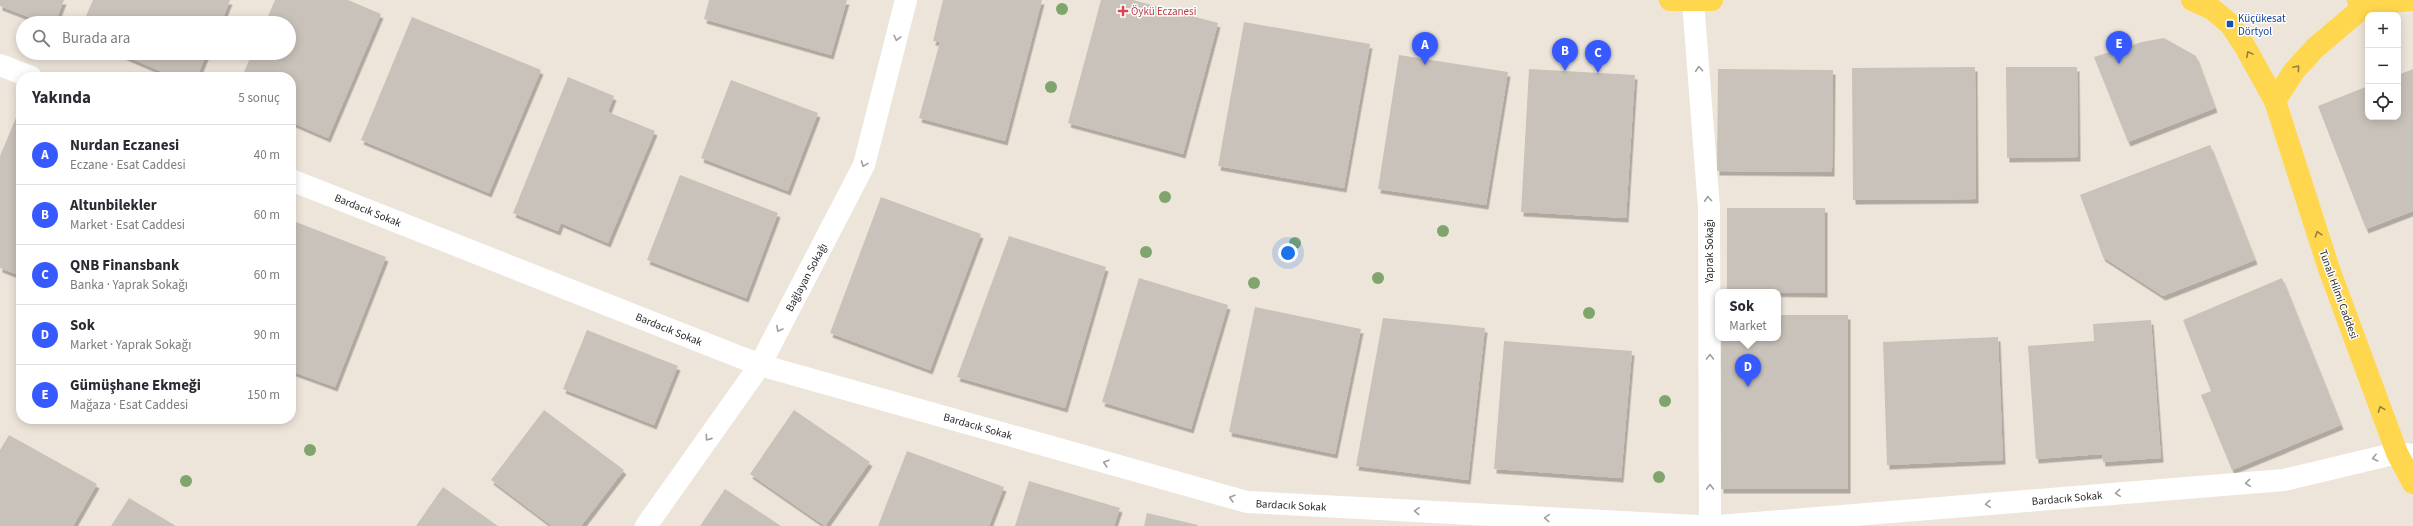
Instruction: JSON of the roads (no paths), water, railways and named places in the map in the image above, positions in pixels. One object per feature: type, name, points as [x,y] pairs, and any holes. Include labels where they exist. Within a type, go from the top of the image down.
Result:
[{"type":"main road","points":[[1670,0],[1703,0]]},
{"type":"main road","name":"Tunalı Hilmi Caddesi","points":[[2192,0],[2212,9],[2230,24],[2244,45],[2274,101],[2330,269],[2405,454],[2413,483]]},
{"type":"main road","points":[[2274,101],[2294,71],[2315,48],[2363,2],[2411,0]]},
{"type":"street","name":"Bağlayan Sokağı","points":[[646,526],[760,365],[864,165],[906,0]]},
{"type":"street","name":"Yaprak Sokağı","points":[[1703,0],[1709,208],[1710,526]]},
{"type":"street","points":[[0,65],[18,72]]},
{"type":"street","name":"Bardacık Sokak","points":[[296,182],[760,365],[1247,502],[1697,526]]},
{"type":"street","name":"Bardacık Sokak","points":[[1719,526],[2284,480],[2405,454]]},
{"type":"place","name":"Öykü Eczanesi","points":[[1123,11]]},
{"type":"place","name":"Küçükesat Dörtyol","points":[[2230,24]]},
{"type":"place","name":"Gümüşhane Ekmeği","points":[[2119,64]]},
{"type":"place","name":"Nurdan Eczanesi","points":[[1425,65]]},
{"type":"place","name":"Altunbilekler","points":[[1565,71]]},
{"type":"place","name":"QNB Finansbank","points":[[1598,73]]},
{"type":"place","name":"Sok","points":[[1748,387]]}]
